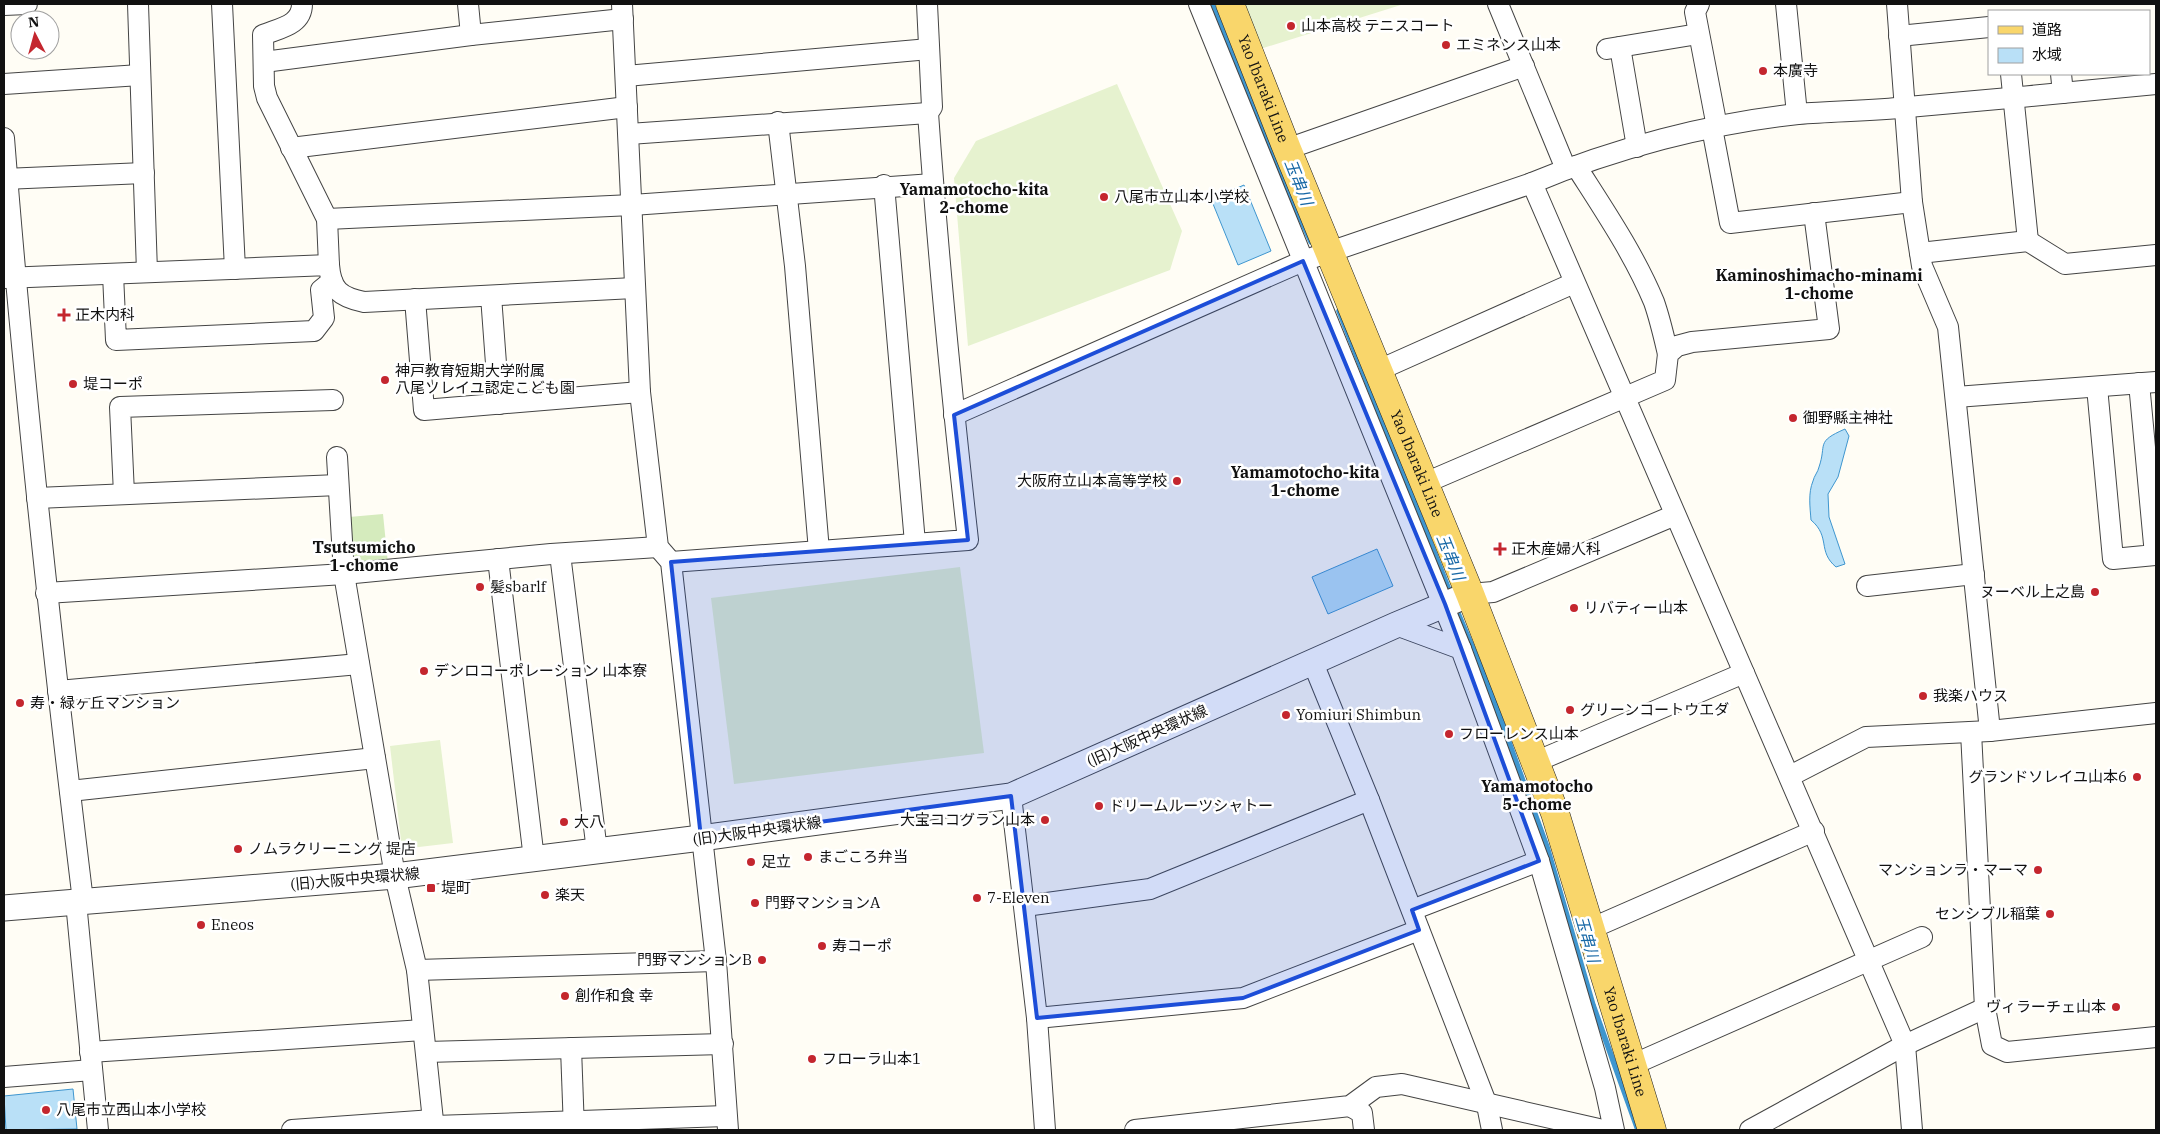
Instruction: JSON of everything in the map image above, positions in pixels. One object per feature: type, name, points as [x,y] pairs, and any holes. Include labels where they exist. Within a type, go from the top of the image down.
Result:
[{"type":"main road","name":"Yao Ibaraki Line","points":[[1230,4],[1287,149],[1380,370],[1470,594],[1555,813],[1652,1130]]},
{"type":"street","points":[[4,6],[27,4]]},
{"type":"street","points":[[138,4],[147,272]]},
{"type":"street","points":[[222,4],[235,269]]},
{"type":"street","points":[[302,4],[302,13],[296,22],[263,35],[264,86],[267,98],[327,220],[330,273],[335,288],[347,298],[364,302],[634,288]]},
{"type":"street","points":[[468,4],[471,35]]},
{"type":"street","points":[[46,593],[344,574],[560,554],[665,555],[820,551],[968,540],[954,415],[933,184],[928,113],[932,107],[927,4]]},
{"type":"street","points":[[1199,4],[1461,648],[1539,861],[1605,1088],[1614,1130]]},
{"type":"street","points":[[1425,483],[1665,380],[1668,354],[1654,304],[1619,234],[1571,167],[1524,66],[1498,4]]},
{"type":"street","points":[[1699,4],[1694,12],[1730,223],[1912,202]]},
{"type":"street","points":[[1786,4],[1797,114]]},
{"type":"street","points":[[1896,4],[1912,202],[1922,266],[1948,327],[1974,574],[1980,732],[1985,1008],[1992,1045],[2008,1052],[2156,1037]]},
{"type":"street","points":[[264,62],[471,35],[623,12],[640,392],[665,555],[716,961],[727,1123],[574,1126],[434,1125],[292,1130]]},
{"type":"street","points":[[1899,36],[1988,27]]},
{"type":"street","points":[[1637,147],[1614,48],[1698,34]]},
{"type":"street","points":[[626,76],[929,49]]},
{"type":"street","points":[[1287,149],[1524,66]]},
{"type":"street","points":[[4,84],[140,75]]},
{"type":"street","points":[[2012,75],[2028,240]]},
{"type":"street","points":[[954,415],[1303,261],[1532,183],[1571,167],[1637,147],[1714,128],[1797,114],[1904,108],[2013,98],[2062,83],[2156,84]]},
{"type":"street","points":[[291,148],[627,107]]},
{"type":"street","points":[[629,134],[778,122],[928,113]]},
{"type":"street","points":[[778,122],[785,196],[795,266],[820,551]]},
{"type":"street","points":[[4,138],[9,277],[37,498],[46,593],[70,791],[98,1130]]},
{"type":"street","points":[[5,179],[144,173]]},
{"type":"street","points":[[1532,183],[1905,1045],[1912,1130]]},
{"type":"street","points":[[327,220],[785,196],[884,186],[933,184]]},
{"type":"street","points":[[884,186],[915,543]]},
{"type":"street","points":[[1668,354],[1676,346],[1692,342],[1829,329],[1814,213]]},
{"type":"street","points":[[1920,254],[2028,240],[2065,264],[2156,255]]},
{"type":"street","points":[[9,277],[235,269],[330,273]]},
{"type":"street","points":[[114,274],[116,340],[314,332],[324,318],[321,290],[330,273]]},
{"type":"street","points":[[1380,370],[1574,283]]},
{"type":"street","points":[[491,296],[499,404]]},
{"type":"street","points":[[415,300],[424,410],[640,392]]},
{"type":"street","points":[[1956,397],[2097,386],[2148,383],[2154,555],[2114,559],[2097,386]]},
{"type":"street","points":[[124,494],[120,407],[333,400]]},
{"type":"street","points":[[337,457],[344,574],[395,876],[417,970],[434,1125]]},
{"type":"street","points":[[37,498],[338,485]]},
{"type":"street","points":[[1470,594],[1493,592],[1675,515]]},
{"type":"street","points":[[560,554],[597,851]]},
{"type":"street","points":[[498,559],[534,859]]},
{"type":"street","points":[[1867,586],[1974,574]]},
{"type":"street","name":"(旧)大阪中央環状線","points":[[4,908],[395,876],[701,838],[1011,796],[1470,594]]},
{"type":"street","points":[[1396,625],[1461,648]]},
{"type":"street","points":[[1314,663],[1487,1105],[1492,1130]]},
{"type":"street","points":[[58,691],[359,664]]},
{"type":"street","points":[[1535,762],[1744,673]]},
{"type":"street","points":[[1790,776],[1866,738],[1980,732],[2156,713]]},
{"type":"street","points":[[70,791],[375,758]]},
{"type":"street","points":[[1011,796],[1025,906],[1045,1130]]},
{"type":"street","points":[[1025,906],[1150,889],[1369,800]]},
{"type":"street","points":[[1590,929],[1814,831]]},
{"type":"street","points":[[1412,910],[1539,861]]},
{"type":"street","points":[[1036,1018],[1243,998],[1419,930]]},
{"type":"street","points":[[1632,1065],[1922,937]]},
{"type":"street","points":[[417,970],[716,961]]},
{"type":"street","points":[[1750,1130],[1905,1045],[1985,1008]]},
{"type":"street","points":[[4,1077],[91,1061],[423,1030]]},
{"type":"street","points":[[426,1052],[723,1044]]},
{"type":"street","points":[[571,1048],[574,1126]]},
{"type":"street","points":[[1134,1130],[1350,1106],[1376,1087],[1402,1084],[1487,1105],[1603,1130]]},
{"type":"street","points":[[1350,1106],[1362,1114],[1364,1130]]},
{"type":"highlighted area","points":[[1303,261],[1445,604],[1539,861],[1412,910],[1419,930],[1243,998],[1037,1018],[1011,796],[701,838],[671,562],[968,540],[954,415]]},
{"type":"green space","name":"山本高校 テニスコート","points":[[1241,4],[1404,4],[1260,49]]},
{"type":"green space","points":[[1117,84],[1182,231],[1170,270],[968,346],[954,178],[976,141]]},
{"type":"green space","points":[[383,514],[388,564],[362,566],[353,561],[349,517]]},
{"type":"green space","points":[[960,567],[984,753],[734,784],[711,598]]},
{"type":"green space","points":[[440,740],[453,843],[402,849],[390,746]]},
{"type":"water","points":[[1244,185],[1271,251],[1238,265],[1211,199]]},
{"type":"water","points":[[1845,429],[1849,436],[1838,477],[1828,494],[1829,517],[1845,564],[1836,567],[1827,555],[1821,532],[1811,520],[1810,495],[1824,444],[1829,437]]},
{"type":"water","points":[[1377,549],[1393,586],[1328,614],[1312,577]]},
{"type":"water","name":"八尾市立西山本小学校","points":[[73,1089],[77,1129],[6,1130],[4,1096]]},
{"type":"waterway","name":"玉串川","points":[[1212,4],[1266,141],[1311,242]]},
{"type":"waterway","name":"玉串川","points":[[1339,311],[1451,595]]},
{"type":"waterway","name":"玉串川","points":[[1455,606],[1487,682],[1547,847],[1593,1005],[1638,1130]]},
{"type":"place","name":"山本高校 テニスコート","points":[[1291,26]]},
{"type":"place","name":"エミネンス山本","points":[[1446,45]]},
{"type":"place","name":"本廣寺","points":[[1763,71]]},
{"type":"place","name":"八尾市立山本小学校","points":[[1104,197]]},
{"type":"place","name":"正木内科","points":[[64,315]]},
{"type":"place","name":"神戸教育短期大学附属 八尾ソレイユ認定こども園","points":[[385,380]]},
{"type":"place","name":"堤コーポ","points":[[73,384]]},
{"type":"place","name":"御野縣主神社","points":[[1793,418]]},
{"type":"place","name":"大阪府立山本高等学校","points":[[1177,481]]},
{"type":"place","name":"正木産婦人科","points":[[1500,549]]},
{"type":"place","name":"髪sbarlf","points":[[480,587]]},
{"type":"place","name":"ヌーベル上之島","points":[[2095,592]]},
{"type":"place","name":"リバティー山本","points":[[1574,608]]},
{"type":"place","name":"デンロコーポレーション 山本寮","points":[[424,671]]},
{"type":"place","name":"我楽ハウス","points":[[1923,696]]},
{"type":"place","name":"寿・緑ヶ丘マンション","points":[[20,703]]},
{"type":"place","name":"グリーンコートウエダ","points":[[1570,710]]},
{"type":"place","name":"Yomiuri Shimbun","points":[[1286,715]]},
{"type":"place","name":"フローレンス山本","points":[[1449,734]]},
{"type":"place","name":"グランドソレイユ山本6","points":[[2137,777]]},
{"type":"place","name":"ドリームルーツシャトー","points":[[1099,806]]},
{"type":"place","name":"大宝ココグラン山本","points":[[1045,820]]},
{"type":"place","name":"大八","points":[[564,822]]},
{"type":"place","name":"ノムラクリーニング 堤店","points":[[238,849]]},
{"type":"place","name":"まごころ弁当","points":[[808,857]]},
{"type":"place","name":"足立","points":[[751,862]]},
{"type":"place","name":"マンションラ・マーマ","points":[[2038,870]]},
{"type":"place","name":"堤町","points":[[431,888]]},
{"type":"place","name":"楽天","points":[[545,895]]},
{"type":"place","name":"7-Eleven","points":[[977,898]]},
{"type":"place","name":"門野マンションA","points":[[755,903]]},
{"type":"place","name":"センシブル稲葉","points":[[2050,914]]},
{"type":"place","name":"Eneos","points":[[201,925]]},
{"type":"place","name":"寿コーポ","points":[[822,946]]},
{"type":"place","name":"門野マンションB","points":[[762,960]]},
{"type":"place","name":"創作和食 幸","points":[[565,996]]},
{"type":"place","name":"ヴィラーチェ山本","points":[[2116,1007]]},
{"type":"place","name":"フローラ山本1","points":[[812,1059]]},
{"type":"place","name":"八尾市立西山本小学校","points":[[46,1110]]},
{"type":"district","name":"Yamamotocho-kita 2-chome","points":[[974,198]]},
{"type":"district","name":"Kaminoshimacho-minami 1-chome","points":[[1819,284]]},
{"type":"district","name":"Yamamotocho-kita 1-chome","points":[[1305,481]]},
{"type":"district","name":"Tsutsumicho 1-chome","points":[[364,556]]},
{"type":"district","name":"Yamamotocho 5-chome","points":[[1537,795]]}]
